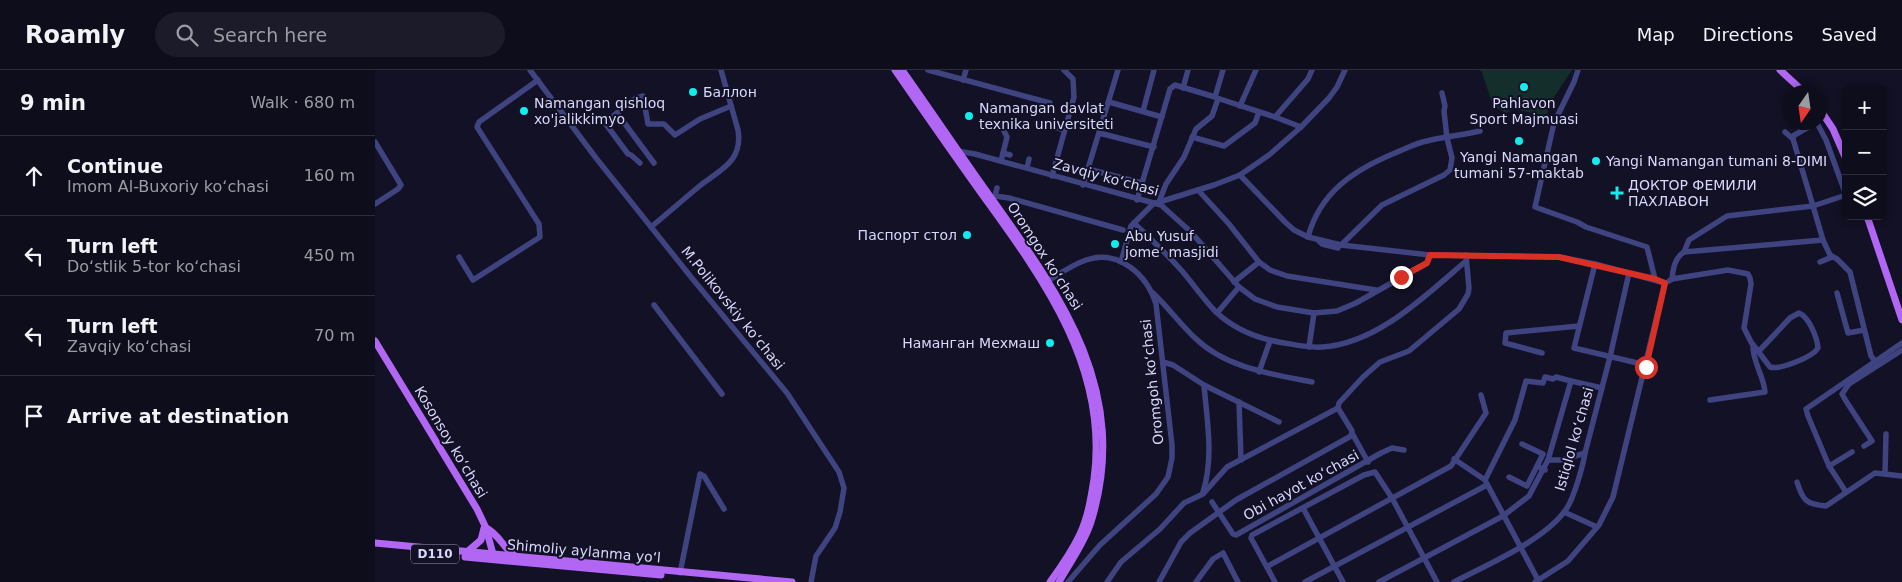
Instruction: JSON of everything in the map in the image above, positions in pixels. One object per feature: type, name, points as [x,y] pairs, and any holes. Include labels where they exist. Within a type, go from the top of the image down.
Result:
[{"type":"main road","name":"Oromgox ko‘chasi","points":[[895,70],[991,198],[1049,280],[1069,315],[1087,358],[1095,387],[1102,428],[1101,474],[1094,511],[1083,539],[1067,564]]},
{"type":"main road","name":"Oromgox ko‘chasi","points":[[902,70],[956,152]]},
{"type":"main road","points":[[1780,70],[1796,85]]},
{"type":"main road","points":[[1827,120],[1842,150]]},
{"type":"main road","name":"Oromgox ko‘chasi","points":[[991,198],[1058,309],[1076,346],[1089,387],[1097,440],[1092,490],[1085,520],[1067,564]]},
{"type":"main road","points":[[1868,220],[1902,320]]},
{"type":"main road","name":"Kosonsoy koʻchasi","points":[[375,342],[453,469],[485,526],[494,558]]},
{"type":"main road","points":[[467,552],[481,540],[485,526],[495,533],[506,550],[515,557]]},
{"type":"main road","name":"Shimoliy aylanma yoʻl","points":[[375,543],[467,552],[494,558],[515,557],[733,582]]},
{"type":"main road","name":"Shimoliy aylanma yoʻl","points":[[375,547],[791,582]]},
{"type":"main road","points":[[1049,582],[1067,564]]},
{"type":"main road","points":[[1059,582],[1067,564]]},
{"type":"street","name":"M.Polikovskiy koʻchasi","points":[[530,70],[596,158],[712,304],[787,393],[839,472],[844,488],[840,512],[835,528],[816,556],[811,582]]},
{"type":"street","points":[[651,227],[703,184],[727,167],[736,152],[739,137],[721,70]]},
{"type":"street","points":[[928,70],[1051,103]]},
{"type":"street","points":[[963,80],[966,70]]},
{"type":"street","points":[[1052,176],[1074,97],[1073,79],[1064,70]]},
{"type":"street","points":[[1083,185],[1118,70]]},
{"type":"street","points":[[1143,112],[1154,70]]},
{"type":"street","points":[[1183,88],[1188,70]]},
{"type":"street","points":[[1121,262],[1129,232],[1134,223],[1156,203],[1184,157],[1198,126],[1212,116],[1223,70]]},
{"type":"street","points":[[1240,106],[1256,70]]},
{"type":"street","points":[[1275,117],[1308,79],[1312,70]]},
{"type":"street","points":[[1156,203],[1240,175],[1269,155],[1301,128],[1333,93],[1345,70]]},
{"type":"street","points":[[1578,70],[1554,123],[1535,207],[1647,247],[1655,279]]},
{"type":"street","points":[[459,257],[473,280],[540,237],[539,224],[477,127],[479,122],[538,80]]},
{"type":"street","points":[[1137,200],[1170,89],[1175,86],[1275,117],[1301,128]]},
{"type":"street","points":[[1341,245],[1382,205],[1445,175],[1450,170],[1452,158],[1447,138],[1445,106],[1442,93]]},
{"type":"street","points":[[640,164],[628,154],[605,124],[605,122],[638,97],[643,96],[648,124],[664,124],[675,135],[700,119],[731,106]]},
{"type":"street","points":[[1109,102],[1162,117]]},
{"type":"street","points":[[1192,137],[1224,146],[1255,124],[1259,112]]},
{"type":"street","points":[[617,113],[654,163]]},
{"type":"street","points":[[1000,123],[1007,135],[1001,161]]},
{"type":"street","points":[[1040,124],[1065,130]]},
{"type":"street","points":[[1793,139],[1804,130]]},
{"type":"street","points":[[1672,279],[1673,268],[1677,259],[1684,252],[1689,240],[1727,216],[1813,206],[1846,195],[1821,130]]},
{"type":"street","points":[[1308,237],[1311,224],[1324,201],[1356,171],[1426,141],[1480,131]]},
{"type":"street","points":[[1785,132],[1793,139],[1823,240],[1832,257],[1837,259],[1850,272],[1863,330],[1871,356],[1875,361]]},
{"type":"street","points":[[1099,133],[1154,147]]},
{"type":"street","points":[[375,142],[401,185],[399,189],[375,204]]},
{"type":"street","name":"Zavqiy koʻchasi","points":[[956,152],[1001,161],[1137,200],[1156,203],[1175,216],[1237,285],[1263,303],[1314,313],[1337,311],[1356,303],[1376,290],[1427,263],[1430,255]]},
{"type":"street","points":[[1003,153],[1010,155]]},
{"type":"street","points":[[1027,168],[1029,159]]},
{"type":"street","points":[[1088,169],[1143,183]]},
{"type":"street","points":[[1240,175],[1285,222],[1294,230],[1308,237],[1341,245],[1466,258],[1559,257],[1629,272],[1665,283]]},
{"type":"street","points":[[991,198],[997,188]]},
{"type":"street","points":[[1198,190],[1239,236],[1259,262],[1277,274],[1376,290]]},
{"type":"street","points":[[991,198],[1009,198],[1123,230]]},
{"type":"street","points":[[1134,223],[1172,260],[1217,313],[1243,331],[1270,340],[1309,347],[1323,347],[1345,343],[1379,329],[1405,312],[1466,258]]},
{"type":"street","points":[[1318,239],[1324,245],[1380,254]]},
{"type":"street","points":[[1684,252],[1823,240]]},
{"type":"street","points":[[1819,262],[1832,257]]},
{"type":"street","name":"Oromgoh koʻchasi","points":[[1049,280],[1067,269],[1088,260],[1100,258],[1121,262],[1132,267],[1147,283],[1152,291],[1155,304],[1172,445],[1172,458],[1168,477],[1156,494],[1100,545],[1068,582]]},
{"type":"street","points":[[1368,462],[1338,408],[1339,403],[1380,362],[1409,351],[1459,308],[1468,294],[1469,288],[1466,258]]},
{"type":"street","points":[[1217,313],[1237,285],[1259,262]]},
{"type":"street","points":[[1595,264],[1573,348],[1646,365]]},
{"type":"street","points":[[1454,459],[1486,482],[1537,581],[1568,561],[1597,528],[1613,497],[1665,283],[1672,279],[1728,270],[1748,274],[1751,278],[1751,284],[1744,328],[1753,345],[1759,350],[1770,367],[1775,368],[1813,353],[1818,348],[1818,342],[1807,318],[1799,313],[1790,318],[1759,350]]},
{"type":"street","name":"Istiqlol ko‘chasi","points":[[1454,582],[1520,548],[1543,532],[1568,507],[1584,463],[1629,272]]},
{"type":"street","points":[[1152,291],[1204,346],[1232,362],[1259,372],[1312,382]]},
{"type":"street","points":[[1837,293],[1848,333],[1863,330]]},
{"type":"street","points":[[654,305],[721,394]]},
{"type":"street","points":[[1309,347],[1314,313]]},
{"type":"street","points":[[1542,353],[1505,343],[1506,333],[1579,326]]},
{"type":"street","points":[[1259,372],[1270,340]]},
{"type":"street","points":[[1846,492],[1829,466],[1807,416],[1806,409],[1902,343]]},
{"type":"street","points":[[1709,400],[1765,392],[1753,352],[1753,345]]},
{"type":"street","points":[[1864,446],[1872,441],[1842,394],[1843,390],[1849,384],[1902,350]]},
{"type":"street","points":[[1163,362],[1173,365],[1204,385],[1279,422]]},
{"type":"street","points":[[1305,582],[1408,528],[1486,482],[1515,420],[1526,381],[1539,384],[1543,383],[1545,377],[1553,379],[1556,377],[1602,388]]},
{"type":"street","points":[[1379,582],[1503,516],[1529,496],[1545,470],[1571,381]]},
{"type":"street","points":[[1203,494],[1209,451],[1204,385]]},
{"type":"street","points":[[1268,566],[1451,466],[1486,413],[1481,395]]},
{"type":"street","points":[[1239,402],[1241,460]]},
{"type":"street","points":[[1107,582],[1121,562],[1160,529],[1184,503],[1203,494],[1222,471],[1338,408]]},
{"type":"street","name":"Obi hayot koʻchasi","points":[[1159,582],[1185,537],[1253,491],[1351,436],[1351,431]]},
{"type":"street","points":[[1885,473],[1886,434]]},
{"type":"street","points":[[1509,477],[1527,486],[1543,454],[1522,444]]},
{"type":"street","name":"Obi hayot koʻchasi","points":[[1212,502],[1233,534],[1236,535],[1392,448],[1404,450]]},
{"type":"street","points":[[1829,466],[1852,452]]},
{"type":"street","points":[[1548,460],[1562,460],[1585,453]]},
{"type":"street","points":[[1537,466],[1545,470]]},
{"type":"street","points":[[1275,582],[1268,566],[1251,538],[1252,535],[1372,472],[1375,472],[1392,498],[1437,582]]},
{"type":"street","points":[[1797,482],[1802,497],[1807,502],[1827,506],[1875,473],[1902,476]]},
{"type":"street","points":[[680,573],[700,474],[704,476],[724,509]]},
{"type":"street","points":[[1303,508],[1343,582]]},
{"type":"street","points":[[1564,512],[1597,528]]},
{"type":"street","points":[[1196,582],[1213,559],[1223,553],[1239,582]]},
{"type":"green space","name":"Pahlavon Sport Majmuasi","points":[[1479,70],[1572,70],[1554,97],[1546,116],[1514,109],[1506,113],[1493,106],[1482,72]]},
{"type":"place","name":"Pahlavon Sport Majmuasi","points":[[1524,87]]},
{"type":"place","name":"Баллон","points":[[693,92]]},
{"type":"place","name":"Namangan qishloq xo'jalikkimyo","points":[[524,111]]},
{"type":"place","name":"Namangan davlat texnika universiteti","points":[[969,116]]},
{"type":"place","name":"Yangi Namangan tumani 57-maktab","points":[[1519,141]]},
{"type":"place","name":"Yangi Namangan tumani 8-DIMI","points":[[1596,161]]},
{"type":"place","name":"ДОКТОР ФЕМИЛИ ПАХЛАВОН","points":[[1617,193]]},
{"type":"place","name":"Паспорт стол","points":[[967,235]]},
{"type":"place","name":"Abu Yusuf jome’ masjidi","points":[[1115,244]]},
{"type":"place","name":"Наманган Мехмаш","points":[[1050,343]]},
{"type":"route","points":[[1401,277],[1427,263],[1430,255],[1559,257],[1655,279],[1665,283],[1646,367]]}]
